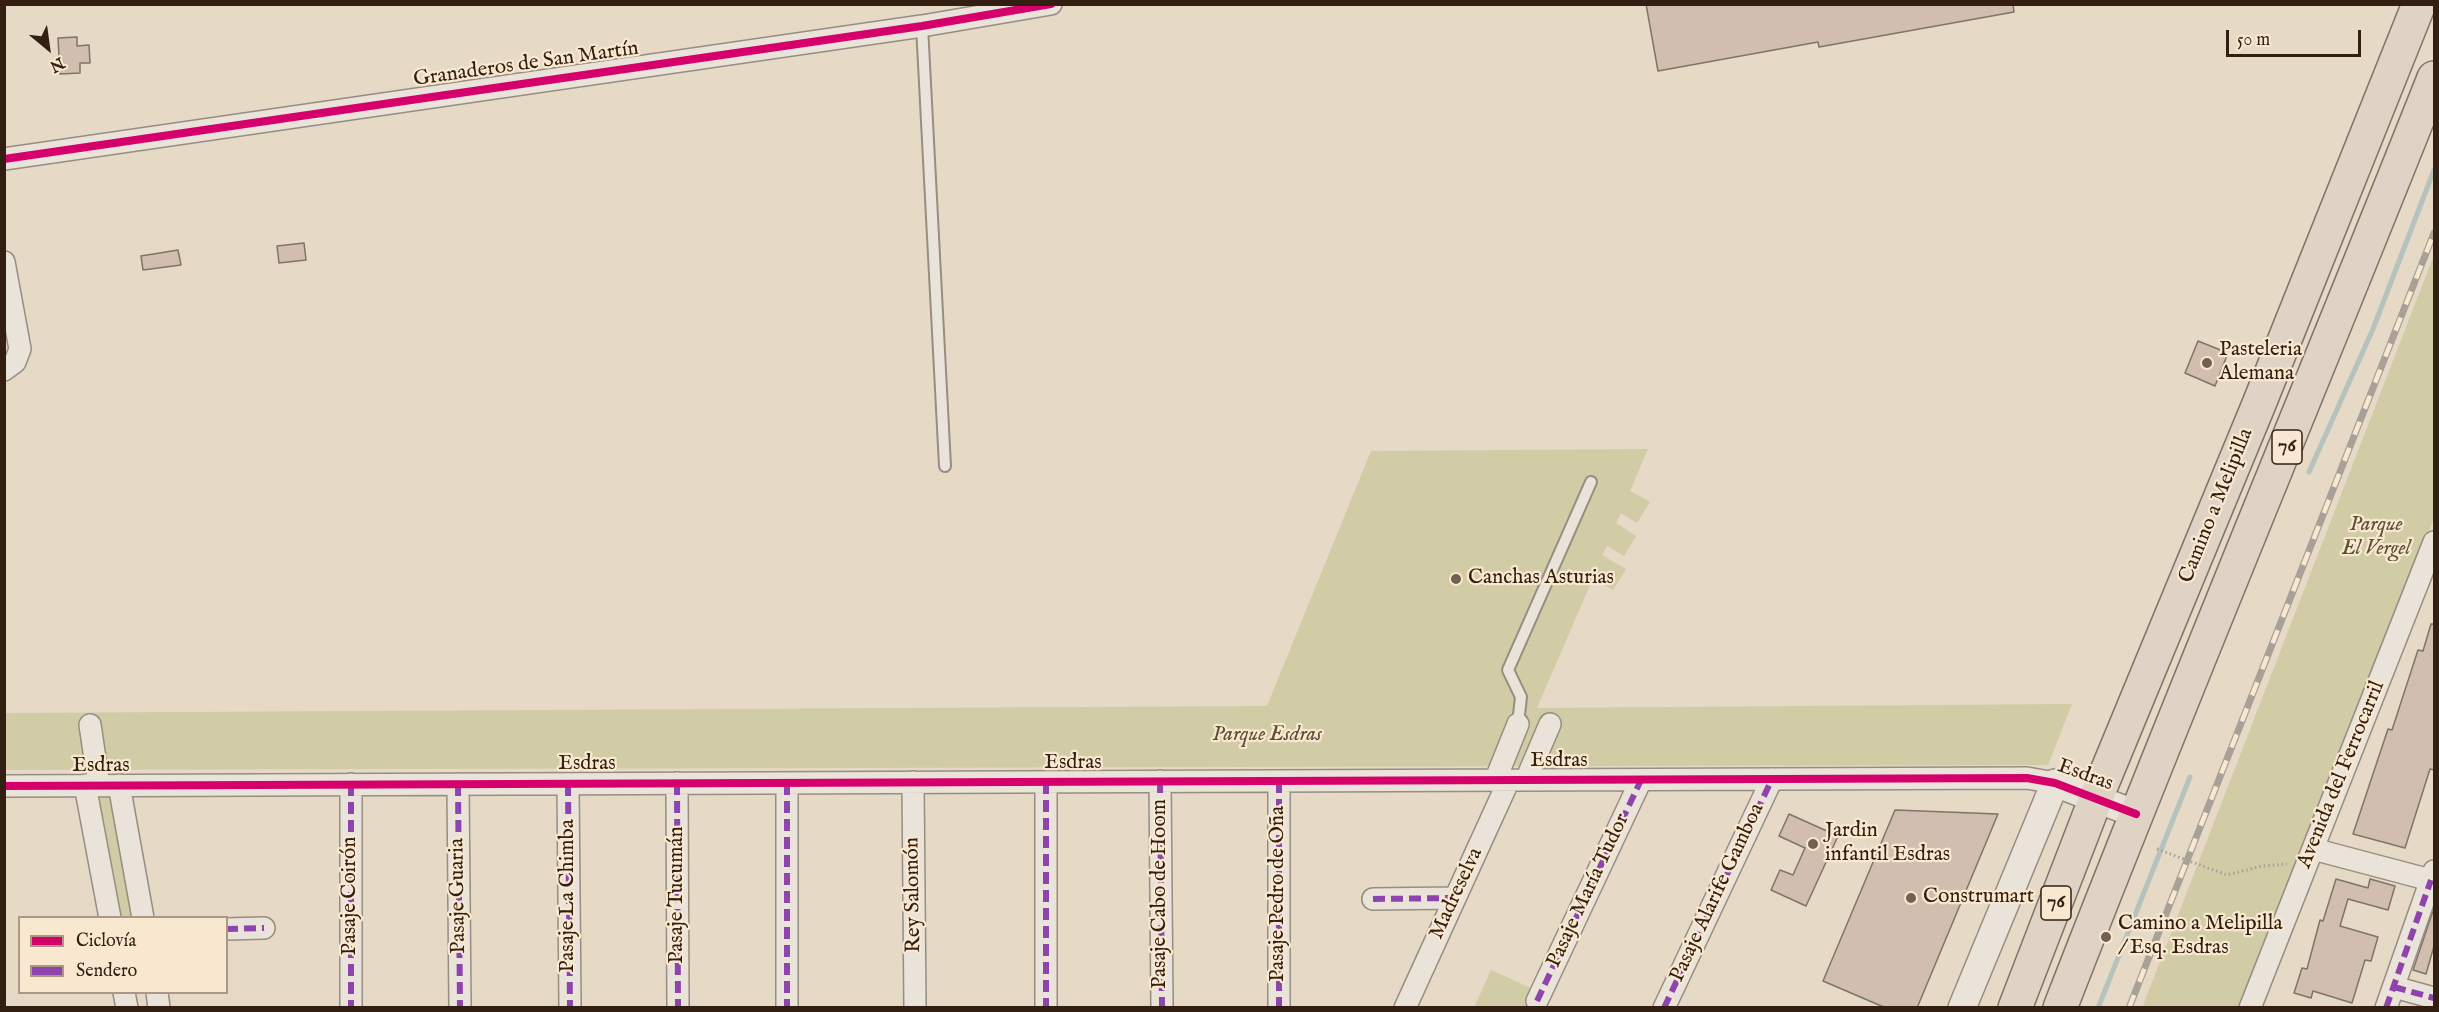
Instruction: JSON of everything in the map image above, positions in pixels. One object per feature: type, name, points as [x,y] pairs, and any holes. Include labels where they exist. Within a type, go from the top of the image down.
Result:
[{"type":"main road","name":"Camino a Melipilla","points":[[2015,1008],[2096,798],[2259,404],[2419,4]]},
{"type":"main road","name":"Camino a Melipilla","points":[[2060,1008],[2136,814],[2434,78]]},
{"type":"street","name":"Granaderos de San Martín","points":[[4,159],[922,26],[1052,4]]},
{"type":"street","points":[[4,262],[20,349],[15,362],[4,370]]},
{"type":"street","name":"Avenida del Ferrocarril","points":[[2250,1008],[2434,542]]},
{"type":"street","name":"Madreselva","points":[[1510,780],[1518,724]]},
{"type":"street","name":"Madreselva","points":[[1405,1008],[1510,780],[1550,724]]},
{"type":"street","points":[[90,725],[101,785],[110,916]]},
{"type":"street","name":"Esdras","points":[[4,786],[2027,778],[2055,783],[2136,814]]},
{"type":"street","name":"Pasaje Alarife Gamboa","points":[[1664,1008],[1772,779]]},
{"type":"street","name":"Pasaje María Tudor","points":[[1537,1001],[1641,780]]},
{"type":"street","name":"Pasaje Cabo de Hoom","points":[[1160,781],[1162,1008]]},
{"type":"street","name":"Pasaje Pedro de Oña","points":[[1279,781],[1279,1008]]},
{"type":"street","name":"Rey Salomón","points":[[913,782],[915,1008]]},
{"type":"street","points":[[1046,782],[1046,1008]]},
{"type":"street","name":"Pasaje Tucumán","points":[[677,783],[678,1008]]},
{"type":"street","points":[[787,783],[787,1008]]},
{"type":"street","points":[[1962,1008],[2055,783]]},
{"type":"street","name":"Pasaje Coirón","points":[[351,784],[351,1008]]},
{"type":"street","name":"Pasaje Guaria","points":[[458,784],[460,1008]]},
{"type":"street","name":"Pasaje La Chimba","points":[[568,784],[570,1008]]},
{"type":"street","points":[[101,785],[142,916]]},
{"type":"street","points":[[2310,856],[2433,877],[2386,1008]]},
{"type":"street","points":[[1373,899],[1455,898]]},
{"type":"street","points":[[228,929],[264,928]]},
{"type":"street","points":[[2394,987],[2434,998]]},
{"type":"lane","points":[[922,26],[945,466]]},
{"type":"lane","points":[[1518,724],[1521,697],[1508,670],[1591,482]]},
{"type":"path","points":[[2157,849],[2227,875],[2310,856]]},
{"type":"green space","name":"Parque El Vergel","points":[[2434,255],[2434,518],[2242,1007],[2142,1008]]},
{"type":"green space","name":"Parque Esdras","points":[[1648,449],[1630,491],[1650,502],[1637,523],[1621,513],[1616,523],[1636,536],[1624,556],[1607,546],[1602,555],[1626,569],[1613,590],[1593,578],[1537,708],[2072,704],[2048,765],[5,770],[4,713],[1267,706],[1371,451]]},
{"type":"green space","points":[[103,796],[113,799],[135,916],[121,916],[99,800]]},
{"type":"green space","points":[[1491,970],[1531,988],[1524,1004],[1530,1007],[1474,1008]]},
{"type":"building","points":[[1646,4],[2013,4],[2014,12],[1819,47],[1818,42],[1658,71]]},
{"type":"building","points":[[77,37],[77,46],[89,45],[90,63],[80,63],[80,73],[60,74],[58,38]]},
{"type":"building","points":[[304,243],[306,260],[279,263],[277,246]]},
{"type":"building","points":[[178,250],[181,265],[143,270],[141,256]]},
{"type":"building","name":"Pasteleria Alemana","points":[[2198,341],[2228,353],[2215,386],[2185,373]]},
{"type":"building","points":[[2431,624],[2434,624],[2434,770],[2430,769],[2405,848],[2353,834],[2388,729],[2392,730],[2418,650],[2423,651]]},
{"type":"building","name":"Construmart","points":[[1895,810],[1998,814],[1917,1008],[1886,1008],[1823,981]]},
{"type":"building","points":[[1789,814],[1838,836],[1806,906],[1771,890],[1780,870],[1793,875],[1805,848],[1779,836]]},
{"type":"building","points":[[2336,879],[2368,888],[2370,879],[2395,886],[2388,910],[2348,899],[2340,926],[2378,937],[2371,961],[2365,960],[2352,1003],[2313,991],[2311,998],[2294,993],[2302,968],[2307,969],[2320,920],[2323,921]]},
{"type":"building","points":[[2434,908],[2434,946],[2426,974],[2413,970]]},
{"type":"waterway","points":[[2309,472],[2373,329],[2434,170]]},
{"type":"waterway","points":[[2098,1008],[2190,777]]},
{"type":"railway","points":[[2129,1008],[2434,233]]},
{"type":"marked path","points":[[1664,1008],[1772,779]]},
{"type":"marked path","points":[[1537,1001],[1641,780]]},
{"type":"marked path","points":[[1160,781],[1162,1008]]},
{"type":"marked path","points":[[1279,781],[1279,1008]]},
{"type":"marked path","points":[[1046,782],[1046,1008]]},
{"type":"marked path","points":[[677,783],[678,1008]]},
{"type":"marked path","points":[[787,783],[787,1008]]},
{"type":"marked path","points":[[351,784],[351,1008]]},
{"type":"marked path","points":[[458,784],[460,1008]]},
{"type":"marked path","points":[[568,784],[570,1008]]},
{"type":"marked path","points":[[2386,1008],[2431,880]]},
{"type":"marked path","points":[[1373,899],[1455,898]]},
{"type":"marked path","points":[[228,929],[264,928]]},
{"type":"marked path","points":[[2394,987],[2434,998]]},
{"type":"cycle path","points":[[4,159],[922,26],[1051,4]]},
{"type":"cycle path","points":[[4,786],[2027,778],[2055,783],[2136,814]]},
{"type":"place","name":"Pasteleria Alemana","points":[[2207,363]]},
{"type":"place","name":"Canchas Asturias","points":[[1456,579]]},
{"type":"place","name":"Jardin infantil Esdras","points":[[1813,844]]},
{"type":"place","name":"Construmart","points":[[1911,898]]},
{"type":"place","name":"Camino a Melipilla / Esq. Esdras","points":[[2106,937]]}]
